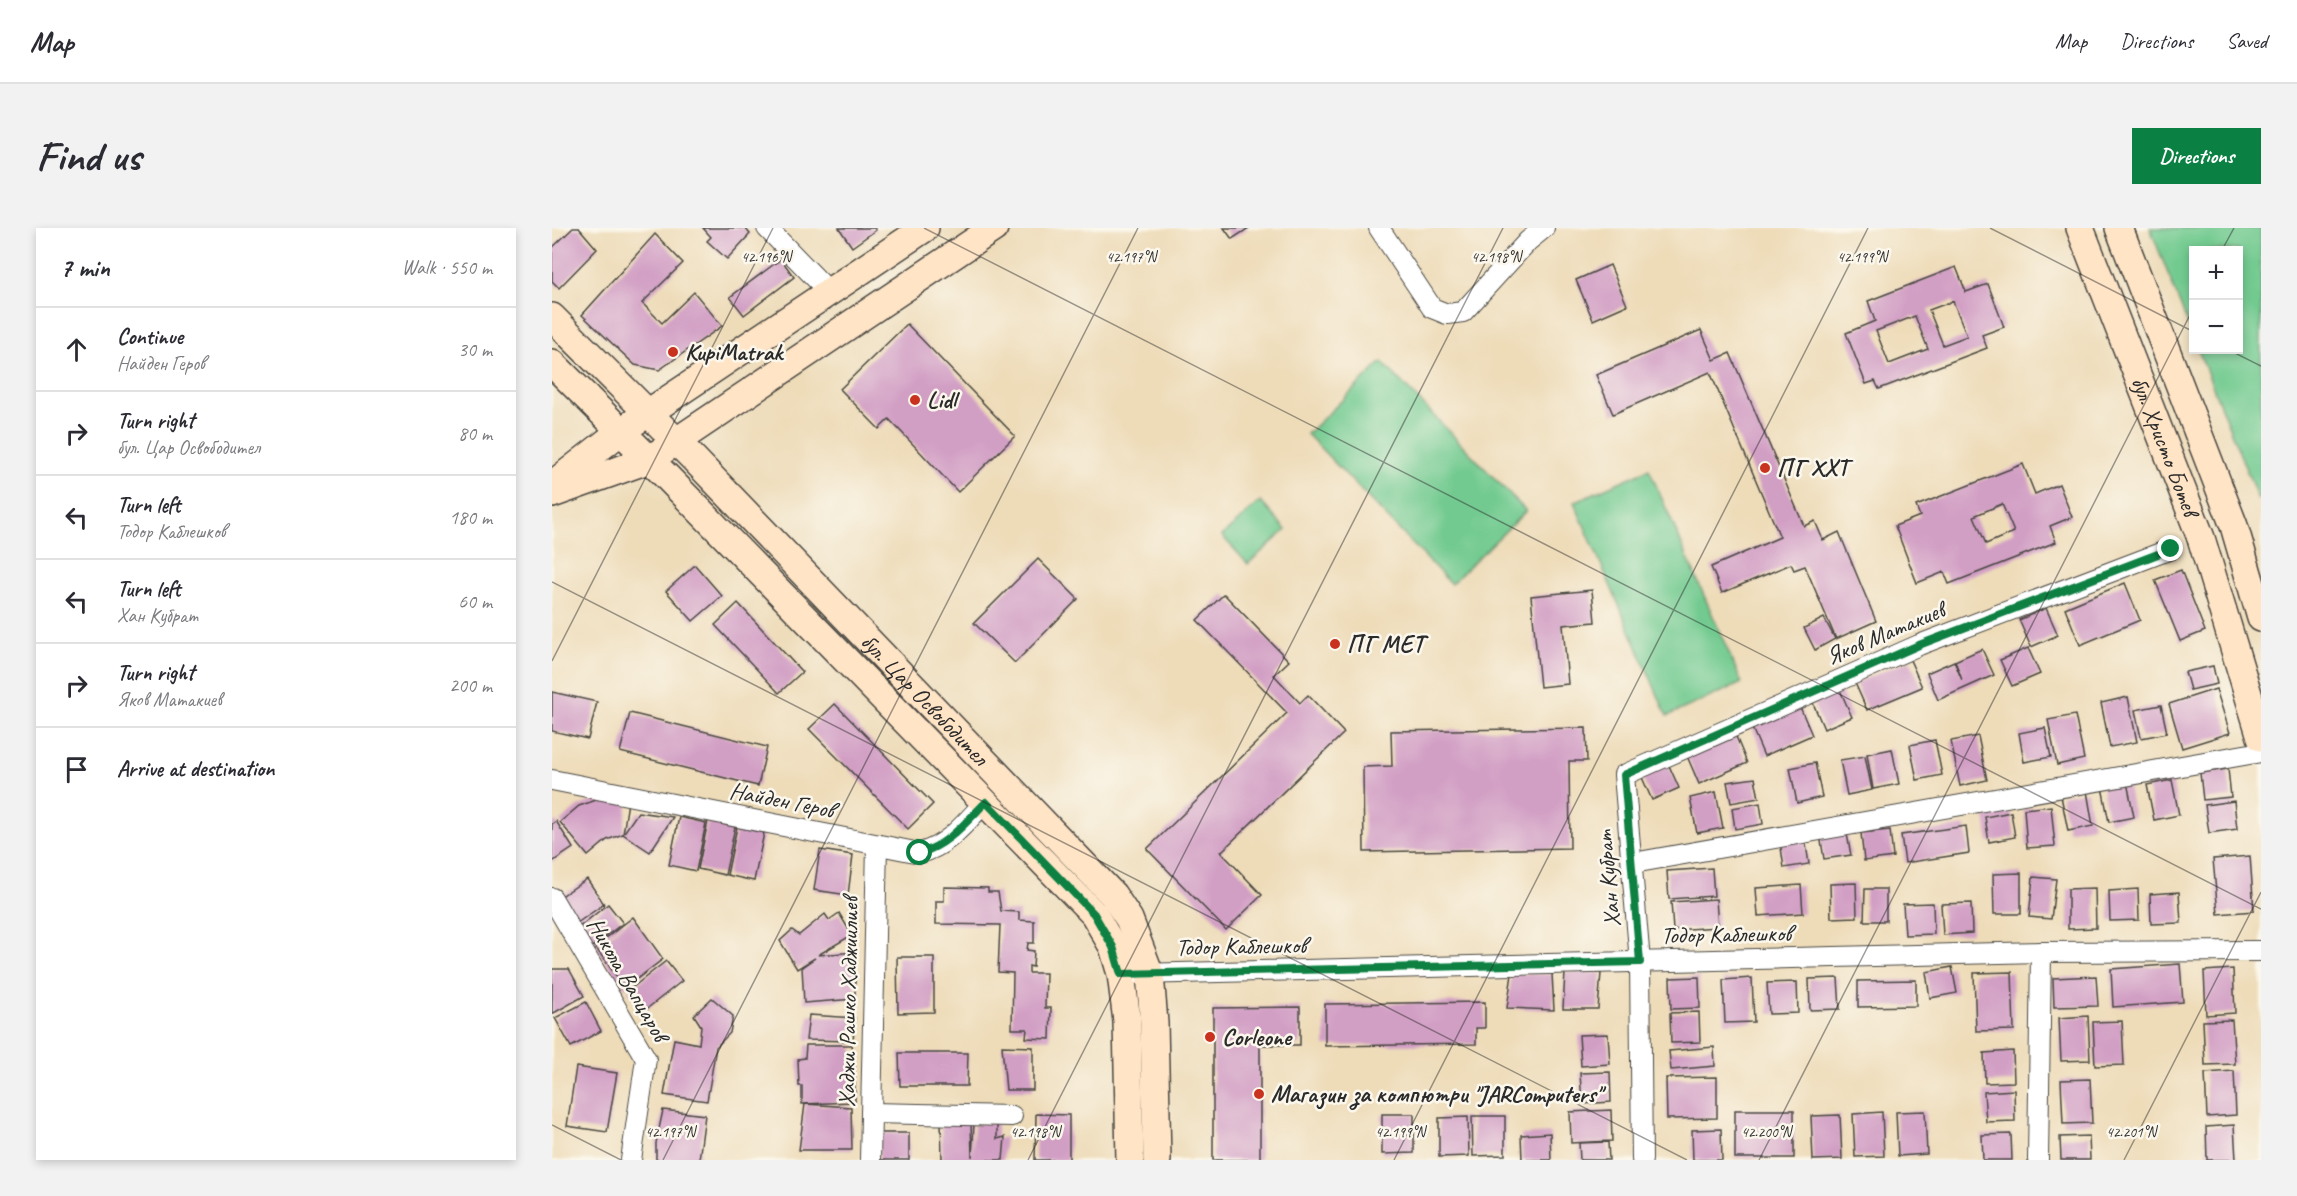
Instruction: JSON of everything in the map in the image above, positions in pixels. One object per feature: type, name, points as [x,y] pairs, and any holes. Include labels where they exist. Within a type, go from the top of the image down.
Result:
[{"type":"street","points":[[767,228],[821,284]]},
{"type":"street","points":[[552,485],[621,431],[821,284],[925,228]]},
{"type":"street","points":[[552,494],[650,459],[994,228]]},
{"type":"street","points":[[1379,228],[1432,308],[1447,314],[1463,312],[1528,241],[1544,228]]},
{"type":"street","name":"бул. Христо Ботев","points":[[2080,228],[2200,538],[2261,737]]},
{"type":"street","name":"бул. Христо Ботев","points":[[2119,228],[2235,526],[2261,618]]},
{"type":"street","points":[[552,317],[647,414]]},
{"type":"street","points":[[552,363],[621,431]]},
{"type":"street","name":"бул. Цар Освободител","points":[[647,414],[1113,895],[1129,919],[1150,974],[1154,1023],[1157,1160]]},
{"type":"street","name":"бул. Цар Освободител","points":[[621,431],[1094,914],[1113,947],[1121,974],[1127,1021],[1130,1160]]},
{"type":"street","name":"Яков Матакиев","points":[[1624,775],[1919,645],[2171,549]]},
{"type":"street","points":[[1633,863],[2261,752]]},
{"type":"street","name":"Хан Кубрат","points":[[1624,775],[1640,962],[1642,1160]]},
{"type":"street","name":"Найден Геров","points":[[552,780],[920,853],[935,849],[953,836],[986,802]]},
{"type":"street","name":"Хаджи Рашко Хаджиилиев","points":[[870,1160],[877,845]]},
{"type":"street","name":"Никола Вапцаров","points":[[552,898],[646,1059],[631,1160]]},
{"type":"street","name":"Тодор Каблешков","points":[[1121,974],[2041,952],[2261,951]]},
{"type":"street","points":[[2038,1160],[2041,952]]},
{"type":"street","points":[[871,1113],[1012,1116]]},
{"type":"green space","points":[[2150,228],[2261,228],[2261,498],[2258,499],[2200,354],[2243,354],[2243,246],[2189,246],[2189,327]]},
{"type":"green space","points":[[1382,362],[1526,511],[1451,584],[1307,434]]},
{"type":"green space","points":[[1649,469],[1742,683],[1667,716],[1574,502]]},
{"type":"green space","points":[[1260,501],[1286,530],[1248,564],[1222,536]]},
{"type":"building","points":[[573,228],[579,228],[597,249],[559,288],[552,281],[552,248]]},
{"type":"building","points":[[703,228],[745,228],[750,234],[727,259],[707,241],[711,237]]},
{"type":"building","points":[[839,228],[874,228],[876,230],[852,247]]},
{"type":"building","points":[[1224,228],[1249,228],[1232,239]]},
{"type":"building","points":[[655,234],[683,263],[642,303],[662,323],[694,292],[722,326],[659,370],[635,365],[582,315]]},
{"type":"building","points":[[781,259],[794,277],[744,315],[730,297]]},
{"type":"building","points":[[1610,265],[1627,305],[1593,320],[1576,280]]},
{"type":"building","points":[[1956,267],[1966,292],[1988,284],[2004,327],[1982,335],[1987,348],[1879,389],[1875,381],[1866,384],[1846,333],[1875,321],[1868,301]],"holes":[[[1953,301],[1967,336],[1943,345],[1929,310]],[[1915,316],[1928,349],[1889,364],[1876,331]]]},
{"type":"building","name":"Lidl","points":[[907,324],[1015,436],[958,492],[889,419],[879,429],[840,389]]},
{"type":"building","name":"ПГ ХХТ","points":[[1701,330],[1714,360],[1730,353],[1804,526],[1815,521],[1823,540],[1839,532],[1876,621],[1836,639],[1805,566],[1794,570],[1791,564],[1722,593],[1711,567],[1780,537],[1710,372],[1613,414],[1596,375]]},
{"type":"building","points":[[2023,464],[2035,494],[2059,484],[2072,517],[2050,526],[2056,542],[1949,584],[1944,572],[1917,583],[1895,526],[1920,516],[1916,506]],"holes":[[[2002,504],[2014,532],[1986,544],[1974,516]]]},
{"type":"building","points":[[1038,559],[1078,599],[1015,663],[974,623]]},
{"type":"building","points":[[695,565],[722,596],[693,621],[666,591]]},
{"type":"building","points":[[2181,570],[2205,631],[2180,641],[2155,580]]},
{"type":"building","points":[[2125,583],[2140,620],[2080,645],[2065,608]]},
{"type":"building","points":[[1592,590],[1595,622],[1563,625],[1568,684],[1540,687],[1531,596]]},
{"type":"building","points":[[1224,594],[1289,661],[1274,675],[1300,703],[1308,695],[1344,733],[1221,852],[1262,895],[1226,930],[1147,849],[1287,713],[1197,620]]},
{"type":"building","points":[[738,603],[802,672],[779,693],[715,625]]},
{"type":"building","points":[[2046,608],[2058,635],[2031,647],[2019,620]]},
{"type":"building","points":[[1824,618],[1835,639],[1815,650],[1804,628]]},
{"type":"building","points":[[2028,648],[2040,674],[2012,686],[2000,660]]},
{"type":"building","points":[[1982,649],[1994,675],[1938,700],[1927,673],[1954,661],[1962,680],[1955,661]]},
{"type":"building","points":[[1910,660],[1922,687],[1867,710],[1855,683]]},
{"type":"building","points":[[2213,666],[2217,684],[2190,690],[2185,672]]},
{"type":"building","points":[[2216,689],[2230,733],[2182,748],[2169,704]]},
{"type":"building","points":[[1840,690],[1852,717],[1824,729],[1813,703]]},
{"type":"building","points":[[552,692],[597,702],[588,739],[552,731]]},
{"type":"building","points":[[2128,697],[2137,742],[2110,747],[2101,703]]},
{"type":"building","points":[[835,704],[933,804],[908,829],[809,729]]},
{"type":"building","points":[[2161,705],[2167,733],[2141,738],[2135,710]]},
{"type":"building","points":[[1800,707],[1812,735],[1764,756],[1752,728]]},
{"type":"building","points":[[630,713],[767,747],[758,786],[620,752]]},
{"type":"building","points":[[2075,715],[2084,759],[2057,765],[2048,720]]},
{"type":"building","points":[[1586,728],[1587,761],[1569,761],[1570,848],[1364,852],[1363,767],[1392,766],[1391,731]]},
{"type":"building","points":[[2045,728],[2051,757],[2024,762],[2019,733]]},
{"type":"building","points":[[1735,734],[1747,763],[1699,784],[1687,756]]},
{"type":"building","points":[[1978,736],[1987,780],[1960,786],[1951,741]]},
{"type":"building","points":[[1935,740],[1942,775],[1917,780],[1910,745]]},
{"type":"building","points":[[1892,749],[1899,784],[1873,789],[1867,754]]},
{"type":"building","points":[[1865,756],[1872,790],[1847,795],[1840,760]]},
{"type":"building","points":[[1667,761],[1679,788],[1652,800],[1640,773]]},
{"type":"building","points":[[1815,763],[1822,797],[1797,803],[1790,768]]},
{"type":"building","points":[[2228,769],[2231,797],[2203,800],[2200,773]]},
{"type":"building","points":[[1755,778],[1759,798],[1731,803],[1727,782]]},
{"type":"building","points":[[2172,780],[2179,815],[2154,820],[2147,785]]},
{"type":"building","points":[[2127,782],[2134,817],[2109,822],[2102,787]]},
{"type":"building","points":[[2087,791],[2093,826],[2068,831],[2061,796]]},
{"type":"building","points":[[1716,792],[1723,828],[1697,833],[1690,798]]},
{"type":"building","points":[[602,798],[628,802],[623,834],[607,840],[588,856],[560,822],[579,806]]},
{"type":"building","points":[[2234,801],[2237,829],[2209,833],[2205,805]]},
{"type":"building","points":[[1760,803],[1763,824],[1735,829],[1732,808]]},
{"type":"building","points":[[2051,806],[2055,846],[2027,848],[2024,809]]},
{"type":"building","points":[[638,812],[673,817],[650,852],[623,834]]},
{"type":"building","points":[[2011,812],[2015,837],[1989,842],[1985,817]]},
{"type":"building","points":[[679,817],[706,823],[696,871],[669,865]]},
{"type":"building","points":[[556,821],[573,848],[552,862],[552,824]]},
{"type":"building","points":[[708,821],[735,827],[725,875],[698,869]]},
{"type":"building","points":[[1966,826],[1969,853],[1905,863],[1901,835]]},
{"type":"building","points":[[737,827],[764,833],[754,881],[727,875]]},
{"type":"building","points":[[1846,829],[1851,855],[1824,859],[1820,834]]},
{"type":"building","points":[[1890,830],[1893,857],[1864,861],[1861,833]]},
{"type":"building","points":[[1805,838],[1809,864],[1784,868],[1780,841]]},
{"type":"building","points":[[820,850],[853,855],[848,895],[814,890]]},
{"type":"building","points":[[2250,856],[2254,911],[2218,914],[2213,859]]},
{"type":"building","points":[[1712,868],[1714,896],[1669,899],[1667,871]]},
{"type":"building","points":[[2021,873],[2021,914],[1994,914],[1993,874]]},
{"type":"building","points":[[2033,877],[2056,879],[2051,919],[2029,917]]},
{"type":"building","points":[[587,879],[604,904],[577,923],[560,897]]},
{"type":"building","points":[[1856,883],[1857,917],[1831,918],[1830,884]]},
{"type":"building","points":[[1801,885],[1803,913],[1758,916],[1756,888]]},
{"type":"building","points":[[944,887],[988,888],[988,892],[998,892],[1001,911],[1019,912],[1019,920],[1034,921],[1034,943],[1028,943],[1027,950],[1034,951],[1033,967],[1029,966],[1029,973],[1046,973],[1045,1008],[1051,1008],[1050,1039],[1026,1038],[1027,1029],[1012,1029],[1013,973],[998,972],[1000,925],[936,924],[936,901],[944,901]]},
{"type":"building","points":[[2095,888],[2096,928],[2068,929],[2068,889]]},
{"type":"building","points":[[1865,889],[1886,889],[1886,921],[1864,921]]},
{"type":"building","points":[[2138,889],[2139,920],[2110,921],[2109,891]]},
{"type":"building","points":[[2179,892],[2181,923],[2151,924],[2150,894]]},
{"type":"building","points":[[1716,899],[1718,927],[1673,930],[1671,902]]},
{"type":"building","points":[[1933,903],[1934,934],[1905,935],[1903,904]]},
{"type":"building","points":[[1971,903],[1972,933],[1943,935],[1941,904]]},
{"type":"building","points":[[608,904],[623,923],[592,947],[578,928]]},
{"type":"building","points":[[839,913],[852,935],[818,955],[855,952],[855,999],[804,1003],[802,967],[815,958],[797,969],[780,941],[792,930],[799,935],[825,914],[829,920]]},
{"type":"building","points":[[633,917],[663,959],[625,988],[595,947]]},
{"type":"building","points":[[897,957],[934,957],[934,1012],[898,1013]]},
{"type":"building","points":[[666,961],[682,981],[644,1011],[628,991]]},
{"type":"building","points":[[2180,964],[2183,1002],[2113,1007],[2111,969]]},
{"type":"building","points":[[1952,967],[1957,993],[1930,998],[1926,972]]},
{"type":"building","points":[[552,969],[569,969],[584,996],[552,1014]]},
{"type":"building","points":[[2233,969],[2235,1013],[2206,1015],[2204,971]]},
{"type":"building","points":[[1565,972],[1601,973],[1598,1009],[1563,1009]]},
{"type":"building","points":[[2012,972],[2014,1030],[1976,1031],[1974,973]]},
{"type":"building","points":[[1512,974],[1552,974],[1554,1010],[1507,1008]]},
{"type":"building","points":[[2096,976],[2098,1006],[2054,1007],[2053,978]]},
{"type":"building","points":[[1699,977],[1700,1008],[1671,1009],[1670,978]]},
{"type":"building","points":[[1752,978],[1754,1022],[1725,1023],[1723,980]]},
{"type":"building","points":[[1838,978],[1840,1009],[1810,1010],[1809,979]]},
{"type":"building","points":[[1916,980],[1916,1006],[1858,1007],[1858,981]]},
{"type":"building","points":[[1797,982],[1798,1013],[1769,1014],[1767,983]]},
{"type":"building","points":[[712,998],[733,1016],[730,1033],[716,1047],[707,1101],[664,1095],[674,1039],[699,1044],[701,1026],[694,1015]]},
{"type":"building","points":[[586,1002],[601,1031],[571,1047],[555,1018]]},
{"type":"building","points":[[1485,1002],[1485,1028],[1476,1028],[1476,1044],[1325,1046],[1325,1004]]},
{"type":"building","points":[[1300,1007],[1300,1045],[1260,1045],[1260,1160],[1213,1160],[1213,1008]]},
{"type":"building","points":[[1699,1012],[1700,1042],[1671,1043],[1670,1013]]},
{"type":"building","points":[[809,1015],[855,1018],[853,1041],[806,1040]]},
{"type":"building","points":[[2088,1016],[2090,1060],[2061,1061],[2059,1018]]},
{"type":"building","points":[[2232,1020],[2235,1064],[2205,1065],[2203,1021]]},
{"type":"building","points":[[2122,1021],[2124,1065],[2095,1066],[2093,1022]]},
{"type":"building","points":[[1608,1034],[1610,1064],[1581,1066],[1579,1035]]},
{"type":"building","points":[[806,1045],[852,1045],[855,1064],[855,1102],[802,1104],[798,1059],[805,1058]]},
{"type":"building","points":[[1002,1046],[1033,1047],[1033,1090],[1006,1090]]},
{"type":"building","points":[[1714,1047],[1715,1066],[1671,1070],[1669,1051]]},
{"type":"building","points":[[2013,1051],[2014,1082],[1985,1083],[1984,1053]]},
{"type":"building","points":[[899,1053],[968,1053],[967,1086],[900,1086]]},
{"type":"building","points":[[576,1067],[617,1073],[607,1132],[567,1126]]},
{"type":"building","points":[[2234,1071],[2236,1115],[2207,1117],[2205,1073]]},
{"type":"building","points":[[1610,1072],[1611,1102],[1582,1104],[1580,1073]]},
{"type":"building","points":[[1717,1077],[1717,1118],[1667,1119],[1666,1078]]},
{"type":"building","points":[[2090,1079],[2092,1123],[2063,1124],[2061,1080]]},
{"type":"building","points":[[2014,1090],[2015,1121],[1986,1122],[1984,1092]]},
{"type":"building","points":[[805,1104],[851,1107],[852,1150],[799,1150]]},
{"type":"building","points":[[663,1110],[705,1115],[699,1160],[656,1160],[656,1143]]},
{"type":"building","points":[[1611,1110],[1612,1141],[1571,1143],[1570,1112]]},
{"type":"building","points":[[1735,1110],[1794,1110],[1794,1158],[1735,1158]]},
{"type":"building","points":[[1925,1111],[1927,1154],[1898,1156],[1896,1112]]},
{"type":"building","points":[[1882,1112],[1884,1156],[1855,1157],[1853,1114]]},
{"type":"building","points":[[1036,1114],[1069,1115],[1069,1160],[1035,1160]]},
{"type":"building","points":[[1382,1114],[1414,1114],[1414,1153],[1382,1154]]},
{"type":"building","points":[[1840,1115],[1842,1159],[1813,1160],[1811,1116]]},
{"type":"building","points":[[1472,1116],[1505,1116],[1505,1155],[1473,1156]]},
{"type":"building","points":[[1468,1117],[1469,1156],[1439,1157],[1439,1118]]},
{"type":"building","points":[[941,1121],[971,1122],[972,1157],[974,1124],[997,1122],[997,1139],[1005,1137],[1003,1160],[942,1160]]},
{"type":"building","points":[[2234,1125],[2236,1160],[2207,1160],[2206,1127]]},
{"type":"building","points":[[1721,1129],[1722,1160],[1693,1160],[1692,1130]]},
{"type":"building","points":[[878,1133],[909,1133],[909,1160],[879,1160]]},
{"type":"building","points":[[1550,1133],[1551,1160],[1522,1160],[1521,1135]]},
{"type":"building","points":[[2011,1134],[2012,1160],[1983,1160],[1982,1135]]},
{"type":"building","points":[[2089,1136],[2090,1160],[2061,1160],[2060,1137]]},
{"type":"building","points":[[1608,1142],[1609,1160],[1580,1160],[1579,1143]]},
{"type":"place","name":"KupiMatrak","points":[[673,352]]},
{"type":"place","name":"Lidl","points":[[915,400]]},
{"type":"place","name":"ПГ ХХТ","points":[[1765,468]]},
{"type":"place","name":"ПГ МЕТ","points":[[1335,644]]},
{"type":"place","name":"Corleone","points":[[1210,1037]]},
{"type":"place","name":"Магазин за компютри \"JARComputers\"","points":[[1259,1094]]},
{"type":"route","points":[[920,853],[935,849],[953,836],[986,802],[1094,914],[1113,947],[1121,974],[1640,962],[1624,775],[1919,645],[2171,549]]}]
